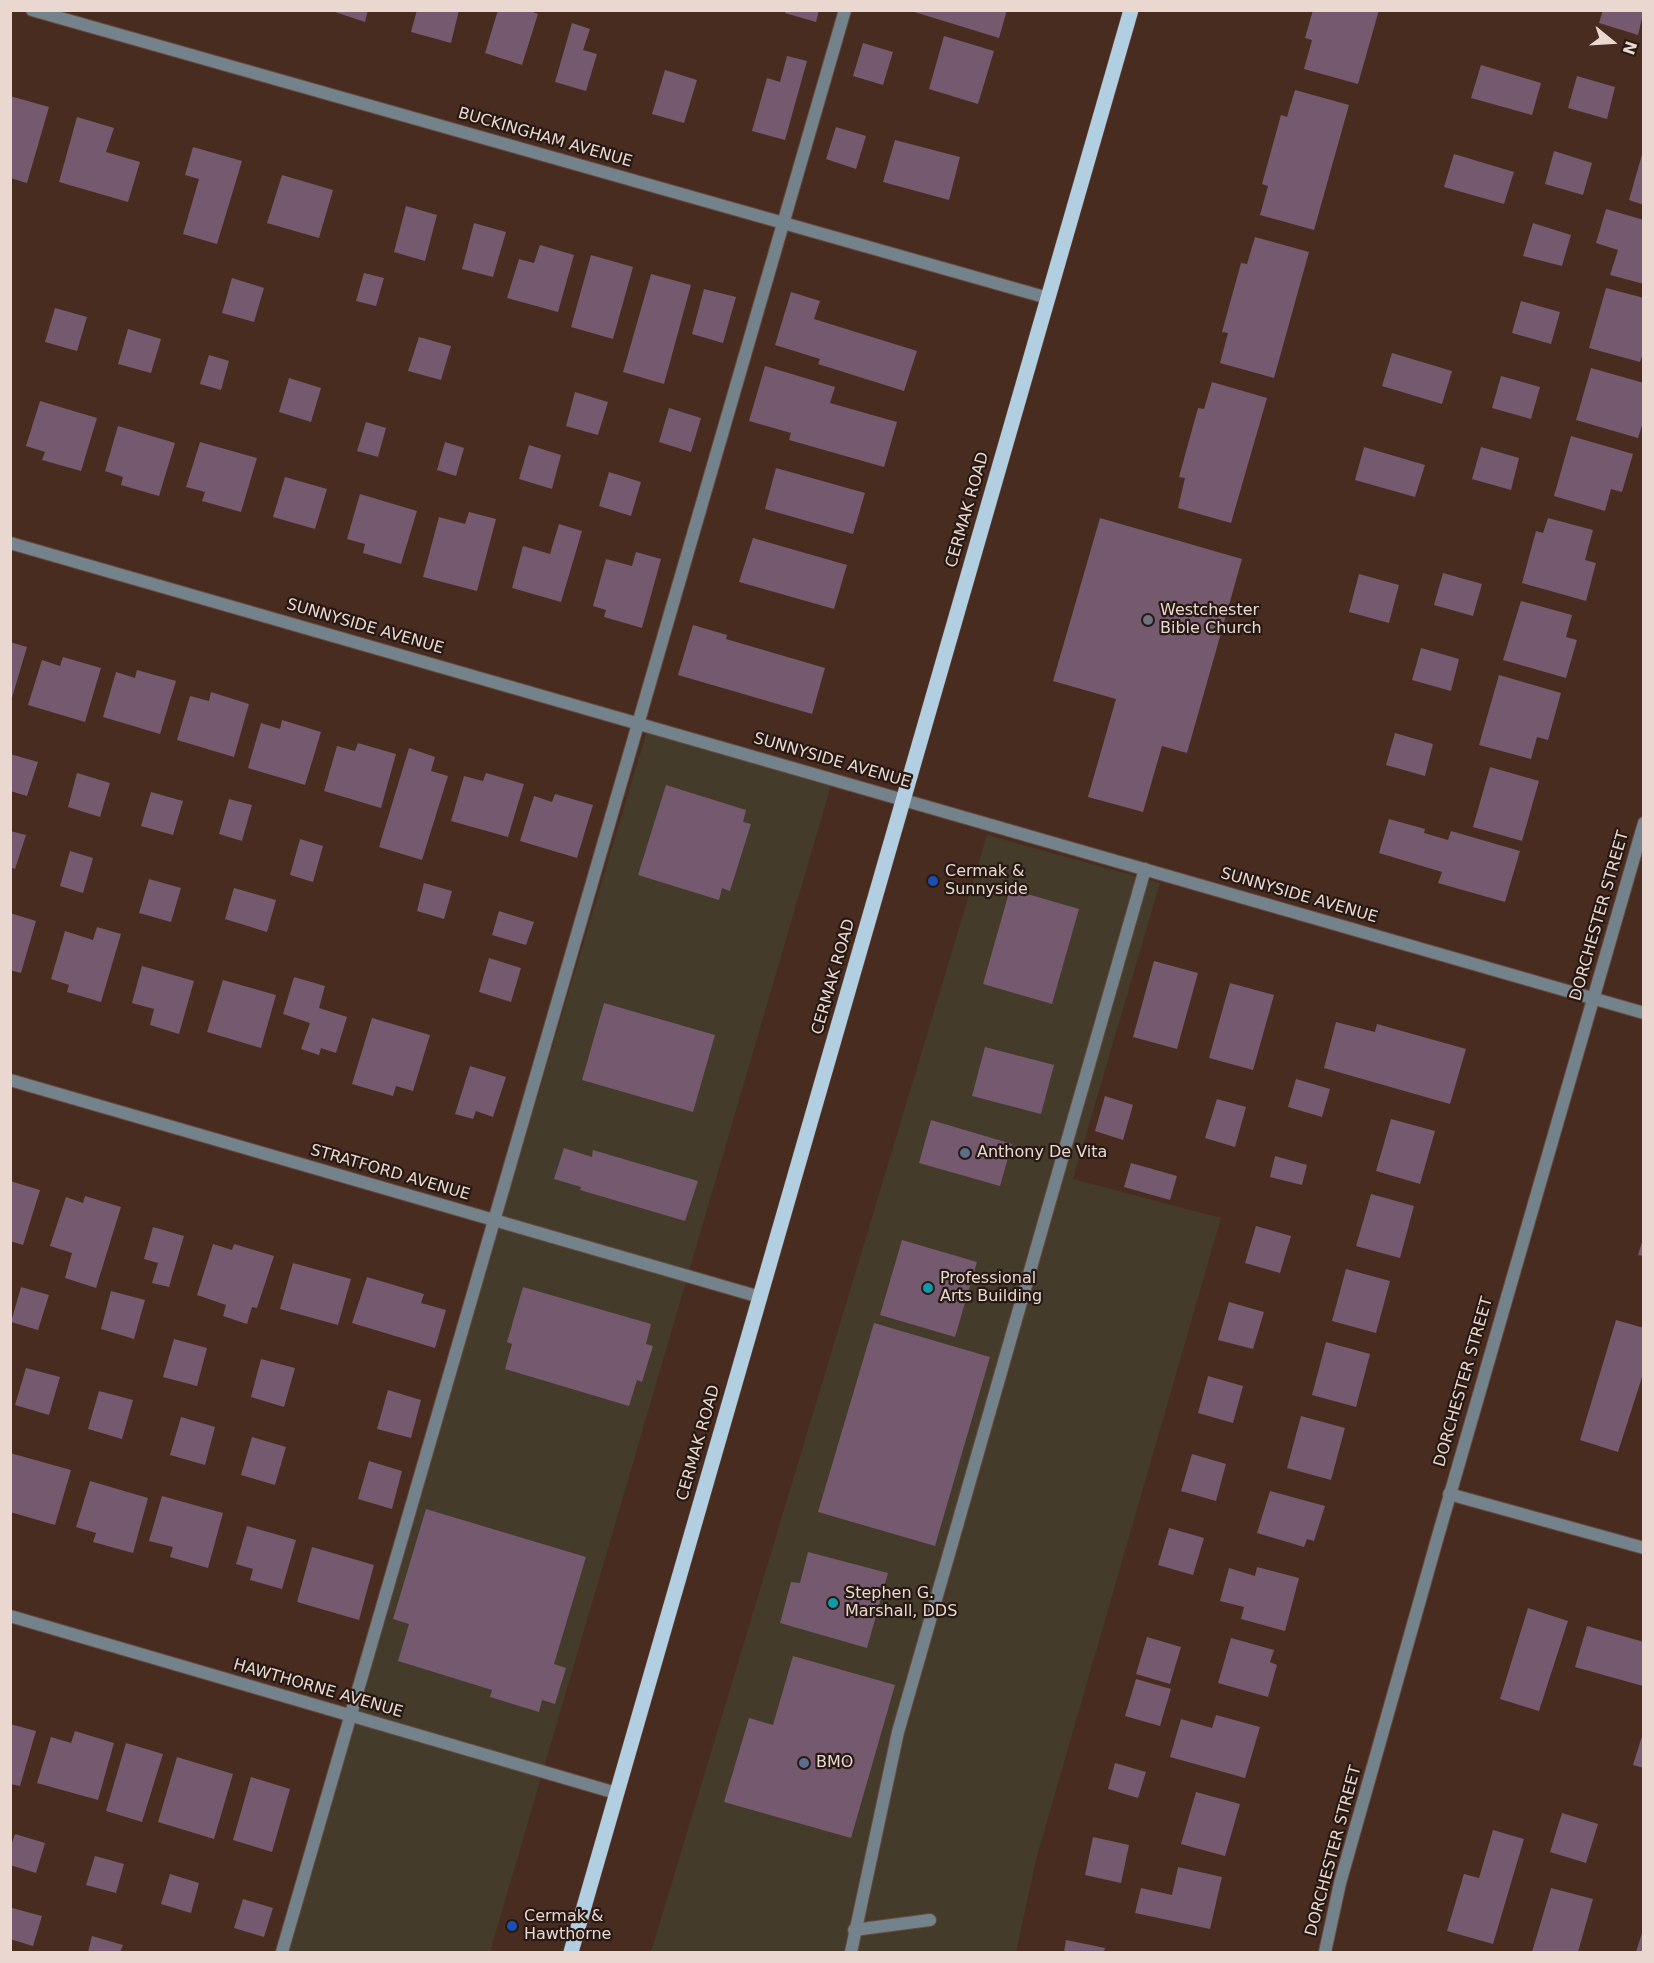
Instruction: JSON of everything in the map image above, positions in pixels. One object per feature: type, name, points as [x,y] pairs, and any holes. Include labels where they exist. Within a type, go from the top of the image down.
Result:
[{"type":"main road","name":"CERMAK ROAD","points":[[571,1953],[1131,10]]},
{"type":"street","name":"BUCKINGHAM AVENUE","points":[[32,10],[1048,298]]},
{"type":"street","points":[[282,1953],[845,10]]},
{"type":"street","name":"SUNNYSIDE AVENUE","points":[[10,543],[639,722],[1644,1013]]},
{"type":"street","name":"DORCHESTER STREET","points":[[1324,1953],[1340,1883],[1449,1494],[1644,823]]},
{"type":"street","points":[[850,1953],[898,1732],[1145,869]]},
{"type":"street","name":"STRATFORD AVENUE","points":[[10,1080],[760,1298]]},
{"type":"street","points":[[1449,1494],[1644,1548]]},
{"type":"street","name":"HAWTHORNE AVENUE","points":[[10,1616],[616,1793]]},
{"type":"street","points":[[854,1930],[930,1920]]},
{"type":"shaded area","points":[[647,731],[832,782],[490,1952],[281,1952]]},
{"type":"shaded area","points":[[987,835],[1160,883],[1073,1179],[1221,1218],[1037,1856],[1016,1952],[651,1952]]},
{"type":"building","points":[[329,10],[368,10],[365,22]]},
{"type":"building","points":[[417,10],[459,10],[451,43],[411,32]]},
{"type":"building","points":[[498,10],[527,10],[538,14],[522,65],[485,53]]},
{"type":"building","points":[[786,10],[819,10],[816,22],[785,13]]},
{"type":"building","points":[[908,10],[1007,10],[999,38]]},
{"type":"building","points":[[1313,10],[1379,10],[1358,84],[1304,69],[1312,40],[1305,38]]},
{"type":"building","points":[[1603,10],[1644,10],[1638,35],[1599,23]]},
{"type":"building","points":[[572,23],[590,29],[583,50],[597,54],[586,91],[555,82]]},
{"type":"building","points":[[944,36],[994,51],[978,104],[929,89]]},
{"type":"building","points":[[863,43],[893,52],[883,85],[853,76]]},
{"type":"building","points":[[787,56],[807,61],[785,140],[752,131],[767,78],[780,82]]},
{"type":"building","points":[[1481,65],[1541,83],[1532,115],[1471,98]]},
{"type":"building","points":[[665,70],[697,80],[684,123],[652,114]]},
{"type":"building","points":[[1577,76],[1615,87],[1607,119],[1568,108]]},
{"type":"building","points":[[1295,90],[1349,105],[1314,230],[1260,215],[1268,186],[1262,184],[1281,115],[1287,117]]},
{"type":"building","points":[[10,96],[49,107],[27,183],[10,178]]},
{"type":"building","points":[[77,117],[114,128],[106,152],[140,162],[128,202],[59,182]]},
{"type":"building","points":[[836,127],[866,136],[856,169],[826,159]]},
{"type":"building","points":[[895,140],[960,157],[949,200],[883,182]]},
{"type":"building","points":[[193,147],[242,161],[217,244],[183,234],[199,179],[185,175]]},
{"type":"building","points":[[1554,151],[1592,163],[1583,195],[1545,184]]},
{"type":"building","points":[[1644,151],[1644,205],[1629,200]]},
{"type":"building","points":[[1454,154],[1514,172],[1504,204],[1444,187]]},
{"type":"building","points":[[282,175],[333,190],[319,238],[267,223]]},
{"type":"building","points":[[406,206],[437,215],[425,261],[394,252]]},
{"type":"building","points":[[1606,209],[1644,220],[1644,284],[1610,275],[1618,250],[1596,243]]},
{"type":"building","points":[[474,223],[506,232],[493,277],[462,269]]},
{"type":"building","points":[[1533,223],[1571,235],[1562,266],[1523,256]]},
{"type":"building","points":[[1255,237],[1309,252],[1274,378],[1220,363],[1228,333],[1222,332],[1241,263],[1247,264]]},
{"type":"building","points":[[540,245],[574,255],[558,312],[507,298],[519,259],[534,263]]},
{"type":"building","points":[[591,255],[633,267],[613,339],[571,327]]},
{"type":"building","points":[[364,273],[384,278],[376,306],[356,301]]},
{"type":"building","points":[[651,274],[691,285],[664,384],[623,372]]},
{"type":"building","points":[[232,278],[264,288],[254,322],[222,313]]},
{"type":"building","points":[[1606,288],[1644,298],[1644,351],[1640,362],[1589,348]]},
{"type":"building","points":[[704,289],[736,297],[723,343],[692,334]]},
{"type":"building","points":[[791,292],[820,301],[814,319],[917,351],[904,391],[818,364],[820,359],[775,345]]},
{"type":"building","points":[[1521,301],[1560,312],[1551,344],[1512,333]]},
{"type":"building","points":[[55,308],[87,317],[77,351],[45,342]]},
{"type":"building","points":[[128,329],[161,339],[151,373],[118,364]]},
{"type":"building","points":[[419,337],[451,346],[441,380],[408,371]]},
{"type":"building","points":[[1392,353],[1452,371],[1442,404],[1382,386]]},
{"type":"building","points":[[209,355],[229,361],[221,390],[200,384]]},
{"type":"building","points":[[765,366],[835,387],[830,403],[897,422],[884,467],[789,440],[791,433],[749,421]]},
{"type":"building","points":[[1591,368],[1644,383],[1644,419],[1638,438],[1576,420]]},
{"type":"building","points":[[1501,376],[1540,387],[1531,419],[1492,408]]},
{"type":"building","points":[[289,378],[321,388],[311,422],[279,412]]},
{"type":"building","points":[[1212,382],[1267,398],[1231,523],[1178,508],[1185,478],[1179,477],[1198,408],[1204,409]]},
{"type":"building","points":[[575,392],[608,402],[598,435],[566,426]]},
{"type":"building","points":[[40,401],[97,418],[81,471],[42,460],[45,452],[26,446]]},
{"type":"building","points":[[669,408],[701,418],[691,452],[659,442]]},
{"type":"building","points":[[366,422],[386,428],[378,457],[357,451]]},
{"type":"building","points":[[118,426],[175,443],[159,496],[121,485],[123,477],[105,471]]},
{"type":"building","points":[[1571,436],[1633,454],[1622,492],[1611,489],[1605,511],[1554,496]]},
{"type":"building","points":[[200,442],[257,458],[241,512],[202,501],[205,492],[186,487]]},
{"type":"building","points":[[445,442],[464,448],[456,476],[437,470]]},
{"type":"building","points":[[529,445],[561,455],[552,489],[519,479]]},
{"type":"building","points":[[1364,447],[1425,465],[1415,497],[1355,480]]},
{"type":"building","points":[[1481,447],[1519,458],[1511,490],[1472,479]]},
{"type":"building","points":[[776,468],[865,493],[853,534],[765,509]]},
{"type":"building","points":[[609,472],[641,482],[631,516],[599,506]]},
{"type":"building","points":[[285,477],[327,489],[315,529],[273,517]]},
{"type":"building","points":[[360,494],[417,511],[401,564],[363,553],[365,544],[347,539]]},
{"type":"building","points":[[469,512],[496,519],[477,591],[423,577],[439,517],[465,524]]},
{"type":"building","name":"Westchester Bible Church","points":[[1100,518],[1242,559],[1187,753],[1162,746],[1143,812],[1088,797],[1116,699],[1053,681]]},
{"type":"building","points":[[1548,518],[1593,530],[1585,560],[1596,563],[1586,601],[1522,583],[1536,531],[1543,533]]},
{"type":"building","points":[[559,524],[582,531],[561,602],[512,588],[523,546],[550,554]]},
{"type":"building","points":[[753,538],[847,565],[834,609],[739,582]]},
{"type":"building","points":[[636,552],[661,559],[642,628],[604,617],[606,610],[593,606],[606,559],[632,566]]},
{"type":"building","points":[[1443,573],[1482,584],[1473,616],[1434,605]]},
{"type":"building","points":[[1359,574],[1399,585],[1389,623],[1349,612]]},
{"type":"building","points":[[1521,601],[1572,615],[1566,637],[1577,640],[1566,678],[1503,660]]},
{"type":"building","points":[[693,625],[727,635],[726,639],[825,668],[812,714],[678,675]]},
{"type":"building","points":[[10,642],[27,647],[11,701],[10,701]]},
{"type":"building","points":[[1421,648],[1459,659],[1451,691],[1412,680]]},
{"type":"building","points":[[63,657],[101,668],[85,722],[28,705],[42,660],[60,666]]},
{"type":"building","points":[[137,670],[176,681],[160,734],[103,717],[116,672],[135,678]]},
{"type":"building","points":[[1499,675],[1561,693],[1548,740],[1537,737],[1531,759],[1479,745]]},
{"type":"building","points":[[211,692],[249,704],[234,757],[177,740],[190,696],[209,701]]},
{"type":"building","points":[[282,720],[321,732],[305,785],[248,768],[261,723],[280,729]]},
{"type":"building","points":[[1395,733],[1433,744],[1425,776],[1386,765]]},
{"type":"building","points":[[358,743],[396,754],[381,808],[324,791],[337,746],[355,751]]},
{"type":"building","points":[[409,748],[435,757],[431,771],[448,776],[422,860],[379,847]]},
{"type":"building","points":[[10,754],[38,762],[27,796],[10,791]]},
{"type":"building","points":[[1490,767],[1539,781],[1522,841],[1473,827]]},
{"type":"building","points":[[77,773],[110,783],[100,817],[68,807]]},
{"type":"building","points":[[486,773],[524,784],[508,837],[451,821],[464,776],[483,781]]},
{"type":"building","points":[[666,785],[746,810],[743,822],[751,824],[730,891],[722,888],[719,900],[638,875]]},
{"type":"building","points":[[151,792],[183,801],[173,835],[141,826]]},
{"type":"building","points":[[555,794],[593,805],[577,858],[520,841],[534,796],[552,802]]},
{"type":"building","points":[[229,799],[252,805],[242,841],[219,834]]},
{"type":"building","points":[[1389,819],[1425,829],[1424,833],[1448,840],[1451,831],[1520,851],[1505,902],[1438,883],[1442,872],[1379,853]]},
{"type":"building","points":[[10,831],[26,835],[15,869],[10,867]]},
{"type":"building","points":[[300,839],[323,846],[313,882],[290,875]]},
{"type":"building","points":[[70,851],[93,858],[83,893],[60,886]]},
{"type":"building","points":[[149,879],[181,888],[171,922],[139,913]]},
{"type":"building","points":[[424,883],[452,891],[444,919],[417,911]]},
{"type":"building","points":[[234,888],[276,900],[267,932],[225,919]]},
{"type":"building","points":[[1010,889],[1079,909],[1052,1004],[983,984]]},
{"type":"building","points":[[499,911],[534,922],[526,945],[492,935]]},
{"type":"building","points":[[10,913],[36,921],[21,973],[10,970]]},
{"type":"building","points":[[97,927],[121,934],[101,1002],[67,992],[69,985],[51,979],[65,931],[93,940]]},
{"type":"building","points":[[489,958],[521,968],[511,1002],[479,992]]},
{"type":"building","points":[[1154,961],[1198,973],[1177,1049],[1133,1037]]},
{"type":"building","points":[[142,966],[194,981],[179,1034],[150,1025],[154,1009],[132,1003]]},
{"type":"building","points":[[294,977],[325,986],[319,1008],[347,1017],[336,1053],[321,1048],[319,1055],[301,1049],[310,1023],[283,1014]]},
{"type":"building","points":[[223,980],[276,995],[261,1048],[207,1032]]},
{"type":"building","points":[[1230,983],[1274,995],[1253,1070],[1209,1058]]},
{"type":"building","points":[[604,1003],[715,1035],[693,1112],[582,1080]]},
{"type":"building","points":[[372,1018],[430,1035],[413,1091],[396,1086],[393,1096],[352,1084]]},
{"type":"building","points":[[1336,1022],[1375,1032],[1377,1024],[1466,1049],[1450,1104],[1324,1068]]},
{"type":"building","points":[[985,1047],[1054,1065],[1041,1114],[972,1096]]},
{"type":"building","points":[[470,1066],[506,1077],[493,1117],[476,1111],[473,1119],[455,1114]]},
{"type":"building","points":[[1296,1079],[1330,1089],[1322,1117],[1288,1107]]},
{"type":"building","points":[[1105,1096],[1133,1105],[1123,1140],[1095,1131]]},
{"type":"building","points":[[1217,1099],[1246,1107],[1235,1147],[1205,1138]]},
{"type":"building","points":[[1391,1119],[1435,1131],[1420,1184],[1376,1171]]},
{"type":"building","name":"Anthony De Vita","points":[[931,1120],[1012,1144],[1000,1186],[919,1163]]},
{"type":"building","points":[[564,1148],[592,1157],[593,1150],[698,1181],[685,1221],[580,1190],[581,1187],[554,1179]]},
{"type":"building","points":[[1275,1156],[1307,1165],[1302,1185],[1270,1177]]},
{"type":"building","points":[[1131,1163],[1177,1176],[1170,1200],[1124,1187]]},
{"type":"building","points":[[10,1181],[40,1190],[23,1245],[10,1241]]},
{"type":"building","points":[[1371,1194],[1414,1206],[1400,1258],[1356,1246]]},
{"type":"building","points":[[85,1196],[121,1207],[96,1288],[65,1278],[72,1253],[50,1246],[66,1197],[83,1203]]},
{"type":"building","points":[[1256,1226],[1291,1236],[1280,1273],[1245,1263]]},
{"type":"building","points":[[153,1227],[184,1236],[169,1287],[152,1283],[158,1263],[144,1259]]},
{"type":"building","points":[[1644,1236],[1644,1256],[1638,1255]]},
{"type":"building","name":"Professional Arts Building","points":[[902,1240],[977,1262],[955,1337],[880,1315]]},
{"type":"building","points":[[213,1244],[232,1250],[234,1244],[274,1256],[257,1308],[252,1307],[247,1324],[223,1316],[226,1305],[197,1295]]},
{"type":"building","points":[[293,1263],[351,1279],[338,1325],[280,1309]]},
{"type":"building","points":[[1346,1269],[1390,1281],[1376,1333],[1332,1321]]},
{"type":"building","points":[[367,1277],[424,1294],[421,1303],[446,1310],[435,1348],[352,1323]]},
{"type":"building","points":[[21,1287],[49,1295],[38,1330],[11,1322]]},
{"type":"building","points":[[523,1287],[651,1324],[646,1344],[653,1346],[642,1382],[637,1380],[629,1406],[505,1369],[512,1344],[507,1342]]},
{"type":"building","points":[[111,1291],[145,1300],[134,1339],[101,1329]]},
{"type":"building","points":[[1229,1302],[1264,1312],[1253,1349],[1218,1340]]},
{"type":"building","points":[[1616,1320],[1644,1328],[1644,1371],[1618,1452],[1580,1440]]},
{"type":"building","points":[[874,1323],[990,1357],[935,1546],[818,1512]]},
{"type":"building","points":[[174,1339],[207,1348],[197,1386],[163,1377]]},
{"type":"building","points":[[1326,1342],[1370,1354],[1356,1407],[1312,1395]]},
{"type":"building","points":[[261,1359],[295,1368],[284,1407],[251,1397]]},
{"type":"building","points":[[26,1368],[60,1377],[49,1415],[15,1405]]},
{"type":"building","points":[[1208,1376],[1243,1386],[1233,1423],[1198,1413]]},
{"type":"building","points":[[388,1390],[421,1400],[411,1438],[377,1429]]},
{"type":"building","points":[[99,1391],[133,1400],[122,1439],[88,1429]]},
{"type":"building","points":[[1301,1416],[1345,1428],[1331,1480],[1287,1468]]},
{"type":"building","points":[[181,1417],[215,1427],[205,1465],[170,1455]]},
{"type":"building","points":[[252,1437],[286,1447],[275,1485],[241,1475]]},
{"type":"building","points":[[10,1453],[71,1470],[55,1525],[10,1512]]},
{"type":"building","points":[[1192,1454],[1226,1464],[1216,1501],[1181,1491]]},
{"type":"building","points":[[369,1461],[402,1471],[392,1509],[358,1499]]},
{"type":"building","points":[[90,1481],[148,1498],[133,1553],[93,1542],[96,1533],[76,1527]]},
{"type":"building","points":[[1270,1491],[1325,1506],[1314,1541],[1307,1539],[1304,1547],[1257,1533]]},
{"type":"building","points":[[162,1496],[223,1513],[208,1568],[170,1557],[173,1547],[149,1541]]},
{"type":"building","points":[[426,1509],[586,1557],[554,1664],[566,1668],[555,1704],[542,1700],[539,1712],[490,1697],[492,1690],[398,1661],[409,1624],[393,1619]]},
{"type":"building","points":[[247,1526],[296,1540],[282,1589],[250,1580],[253,1569],[236,1564]]},
{"type":"building","points":[[1169,1528],[1204,1538],[1193,1575],[1158,1565]]},
{"type":"building","points":[[312,1547],[374,1565],[359,1620],[297,1602]]},
{"type":"building","name":"Stephen G. Marshall, DDS","points":[[808,1552],[888,1573],[867,1648],[780,1623],[791,1582],[800,1583]]},
{"type":"building","points":[[1257,1567],[1299,1578],[1285,1631],[1241,1619],[1244,1607],[1220,1601],[1229,1568],[1255,1576]]},
{"type":"building","points":[[1528,1608],[1568,1621],[1539,1711],[1500,1699]]},
{"type":"building","points":[[1587,1626],[1644,1642],[1643,1686],[1575,1667]]},
{"type":"building","points":[[1147,1637],[1181,1647],[1170,1684],[1136,1674]]},
{"type":"building","points":[[1231,1638],[1274,1650],[1270,1662],[1277,1665],[1268,1697],[1218,1683]]},
{"type":"building","name":"BMO","points":[[793,1656],[895,1685],[851,1838],[724,1802],[749,1718],[773,1725]]},
{"type":"building","points":[[1136,1679],[1171,1689],[1160,1726],[1125,1716]]},
{"type":"building","points":[[1216,1715],[1260,1727],[1245,1778],[1170,1757],[1181,1719],[1212,1728]]},
{"type":"building","points":[[10,1724],[36,1731],[20,1786],[10,1784]]},
{"type":"building","points":[[75,1731],[114,1743],[98,1800],[37,1783],[51,1737],[71,1743]]},
{"type":"building","points":[[1644,1733],[1644,1768],[1633,1765]]},
{"type":"building","points":[[126,1743],[163,1754],[142,1822],[106,1811]]},
{"type":"building","points":[[177,1757],[233,1774],[214,1839],[158,1822]]},
{"type":"building","points":[[1115,1763],[1146,1772],[1138,1798],[1108,1789]]},
{"type":"building","points":[[251,1777],[290,1789],[272,1852],[233,1840]]},
{"type":"building","points":[[1196,1792],[1240,1804],[1225,1856],[1181,1844]]},
{"type":"building","points":[[1562,1813],[1598,1824],[1586,1863],[1550,1852]]},
{"type":"building","points":[[1493,1830],[1524,1839],[1493,1944],[1447,1931],[1464,1874],[1479,1878]]},
{"type":"building","points":[[15,1834],[45,1843],[36,1873],[10,1865],[10,1849]]},
{"type":"building","points":[[1093,1837],[1129,1845],[1121,1883],[1085,1875]]},
{"type":"building","points":[[95,1856],[124,1864],[116,1893],[86,1885]]},
{"type":"building","points":[[1178,1867],[1222,1877],[1210,1929],[1135,1913],[1141,1888],[1172,1895]]},
{"type":"building","points":[[170,1874],[199,1883],[191,1913],[161,1904]]},
{"type":"building","points":[[1551,1888],[1593,1899],[1578,1952],[1532,1952]]},
{"type":"building","points":[[243,1899],[273,1908],[264,1937],[234,1928]]},
{"type":"building","points":[[12,1908],[42,1916],[33,1946],[10,1939]]},
{"type":"building","points":[[1643,1930],[1644,1952],[1636,1952]]},
{"type":"building","points":[[92,1936],[123,1945],[120,1952],[88,1952]]},
{"type":"building","points":[[1066,1940],[1105,1948],[1104,1952],[1064,1952]]},
{"type":"place","name":"Westchester Bible Church","points":[[1148,620]]},
{"type":"place","name":"Cermak & Sunnyside","points":[[933,881]]},
{"type":"place","name":"Anthony De Vita","points":[[965,1153]]},
{"type":"place","name":"Professional Arts Building","points":[[928,1288]]},
{"type":"place","name":"Stephen G. Marshall, DDS","points":[[833,1603]]},
{"type":"place","name":"BMO","points":[[804,1763]]},
{"type":"place","name":"Cermak & Hawthorne","points":[[512,1926]]}]
